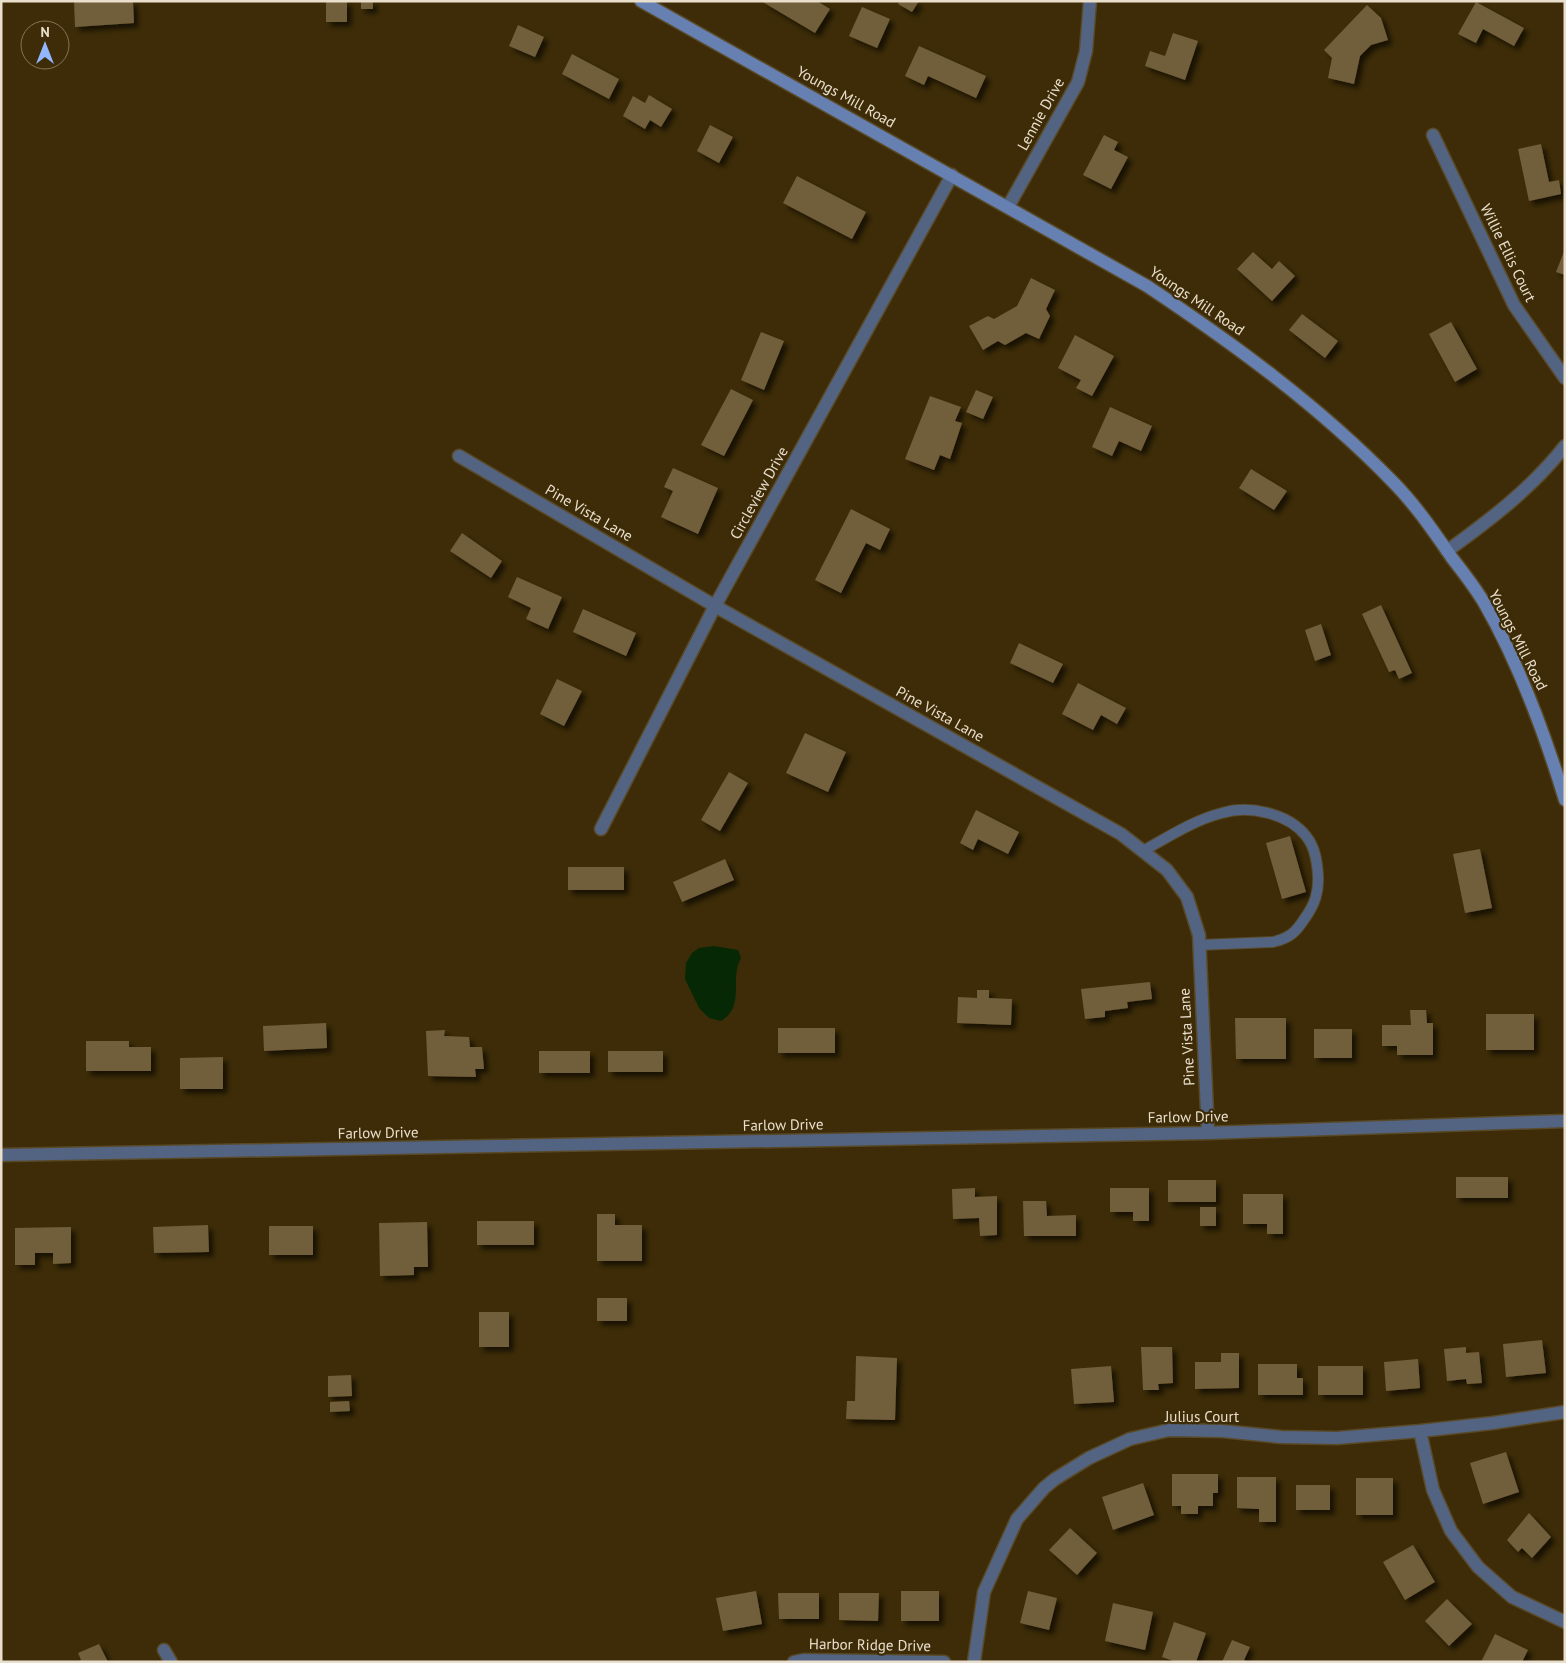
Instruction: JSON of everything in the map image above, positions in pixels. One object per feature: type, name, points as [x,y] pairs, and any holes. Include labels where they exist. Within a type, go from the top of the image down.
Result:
[{"type":"street","name":"Youngs Mill Road","points":[[641,1],[1147,286],[1214,331],[1275,377],[1341,432],[1393,481],[1412,503],[1482,600],[1499,630],[1537,714],[1565,800]]},
{"type":"street","name":"Lennie Drive","points":[[1008,207],[1078,82],[1086,50],[1090,1]]},
{"type":"street","name":"Willie Ellis Court","points":[[1433,134],[1514,305],[1565,378]]},
{"type":"street","name":"Circleview Drive","points":[[601,829],[715,606],[952,175]]},
{"type":"street","points":[[1447,550],[1522,492],[1565,446]]},
{"type":"street","name":"Pine Vista Lane","points":[[459,456],[715,606],[1121,834],[1167,870],[1187,897],[1199,935],[1208,1133]]},
{"type":"street","name":"Farlow Drive","points":[[1,1155],[253,1152],[1208,1133],[1565,1121]]},
{"type":"street","name":"Julius Court","points":[[974,1662],[984,1592],[1017,1519],[1044,1488],[1089,1458],[1130,1439],[1169,1430],[1222,1431],[1280,1437],[1337,1438],[1420,1432],[1565,1412]]},
{"type":"street","points":[[1420,1432],[1433,1490],[1451,1531],[1478,1567],[1512,1597],[1565,1622]]},
{"type":"street","points":[[164,1650],[171,1662]]},
{"type":"street","name":"Harbor Ridge Drive","points":[[794,1662],[804,1660],[944,1662]]},
{"type":"lane","points":[[1143,851],[1189,826],[1222,812],[1248,810],[1271,814],[1290,822],[1306,836],[1315,852],[1318,886],[1314,906],[1293,934],[1285,940],[1273,942],[1199,945]]},
{"type":"shaded area","points":[[714,946],[738,950],[741,958],[736,975],[733,1008],[729,1015],[721,1021],[709,1018],[699,1008],[685,979],[686,963],[692,953],[699,948]]},
{"type":"building","points":[[74,1],[133,1],[134,23],[75,27]]},
{"type":"building","points":[[326,1],[347,1],[347,22],[326,22]]},
{"type":"building","points":[[361,1],[373,1],[373,9],[361,9]]},
{"type":"building","points":[[761,1],[817,1],[830,9],[815,33]]},
{"type":"building","points":[[900,1],[919,1],[912,12],[898,4]]},
{"type":"building","points":[[1476,2],[1524,28],[1514,46],[1483,29],[1476,43],[1458,34]]},
{"type":"building","points":[[1367,5],[1381,18],[1388,40],[1371,45],[1360,56],[1354,84],[1328,78],[1332,58],[1324,50]]},
{"type":"building","points":[[862,7],[890,19],[877,48],[849,36]]},
{"type":"building","points":[[518,25],[544,37],[535,57],[509,46]]},
{"type":"building","points":[[1173,33],[1198,41],[1185,80],[1145,66],[1150,51],[1165,56]]},
{"type":"building","points":[[919,46],[986,76],[976,98],[928,76],[924,85],[905,76]]},
{"type":"building","points":[[572,54],[619,79],[609,99],[562,74]]},
{"type":"building","points":[[649,95],[672,109],[661,127],[650,120],[645,129],[623,116],[633,96],[645,103]]},
{"type":"building","points":[[710,125],[733,137],[719,163],[697,151]]},
{"type":"building","points":[[1104,135],[1118,142],[1114,150],[1128,157],[1111,189],[1083,175]]},
{"type":"building","points":[[1541,144],[1549,182],[1559,180],[1561,194],[1529,201],[1518,149]]},
{"type":"building","points":[[797,176],[866,212],[852,239],[783,203]]},
{"type":"building","points":[[1565,249],[1565,275],[1556,272]]},
{"type":"building","points":[[1253,252],[1272,269],[1279,261],[1295,276],[1272,301],[1237,269]]},
{"type":"building","points":[[1031,278],[1055,290],[1046,309],[1050,316],[1039,339],[1026,333],[1005,345],[998,341],[983,350],[969,326],[988,316],[994,319],[1017,306]]},
{"type":"building","points":[[1302,314],[1338,341],[1325,358],[1289,330]]},
{"type":"building","points":[[1451,322],[1477,369],[1455,382],[1429,334]]},
{"type":"building","points":[[761,332],[784,341],[764,390],[741,380]]},
{"type":"building","points":[[1075,335],[1114,356],[1092,396],[1076,388],[1081,380],[1058,368]]},
{"type":"building","points":[[731,389],[753,400],[724,456],[701,445]]},
{"type":"building","points":[[976,390],[993,397],[983,419],[966,412]]},
{"type":"building","points":[[930,396],[961,407],[955,421],[962,423],[950,459],[940,455],[934,470],[905,459]]},
{"type":"building","points":[[1110,407],[1152,426],[1141,451],[1119,441],[1112,456],[1092,447]]},
{"type":"building","points":[[673,468],[718,488],[698,534],[661,517],[673,491],[664,487]]},
{"type":"building","points":[[1251,469],[1287,491],[1274,510],[1239,488]]},
{"type":"building","points":[[851,509],[890,529],[880,550],[866,543],[841,593],[815,580]]},
{"type":"building","points":[[462,533],[502,561],[491,578],[450,551]]},
{"type":"building","points":[[517,577],[562,597],[548,629],[526,619],[531,608],[508,597]]},
{"type":"building","points":[[1381,605],[1412,673],[1399,679],[1395,670],[1389,672],[1362,614]]},
{"type":"building","points":[[583,609],[636,633],[626,656],[573,632]]},
{"type":"building","points":[[1321,624],[1331,655],[1315,661],[1305,630]]},
{"type":"building","points":[[1019,643],[1063,664],[1053,683],[1010,663]]},
{"type":"building","points":[[557,679],[582,691],[564,726],[540,714]]},
{"type":"building","points":[[1078,683],[1126,708],[1117,724],[1101,715],[1093,730],[1062,714]]},
{"type":"building","points":[[805,733],[846,752],[828,792],[786,773]]},
{"type":"building","points":[[729,772],[748,783],[720,831],[701,820]]},
{"type":"building","points":[[976,810],[1019,832],[1008,854],[978,839],[973,850],[960,843]]},
{"type":"building","points":[[1290,836],[1306,892],[1282,899],[1266,843]]},
{"type":"building","points":[[1480,849],[1492,908],[1465,913],[1453,854]]},
{"type":"building","points":[[725,859],[734,880],[682,902],[673,882]]},
{"type":"building","points":[[568,867],[624,867],[624,890],[568,890]]},
{"type":"building","points":[[1150,982],[1152,999],[1127,1002],[1128,1008],[1105,1011],[1105,1017],[1085,1019],[1081,989]]},
{"type":"building","points":[[977,990],[989,990],[989,998],[1012,999],[1011,1025],[957,1023],[958,997],[977,998]]},
{"type":"building","points":[[1410,1010],[1426,1010],[1427,1023],[1433,1023],[1433,1055],[1397,1055],[1397,1046],[1382,1046],[1382,1025],[1411,1025]]},
{"type":"building","points":[[1486,1014],[1534,1014],[1534,1050],[1486,1050]]},
{"type":"building","points":[[1235,1018],[1286,1018],[1286,1059],[1236,1059]]},
{"type":"building","points":[[326,1023],[327,1048],[264,1051],[263,1026]]},
{"type":"building","points":[[778,1028],[835,1028],[835,1053],[778,1053]]},
{"type":"building","points":[[1314,1029],[1352,1029],[1352,1058],[1314,1058]]},
{"type":"building","points":[[445,1030],[444,1036],[469,1037],[470,1047],[482,1047],[484,1069],[475,1069],[476,1077],[428,1076],[426,1031]]},
{"type":"building","points":[[86,1041],[129,1041],[129,1047],[151,1047],[151,1071],[86,1071]]},
{"type":"building","points":[[539,1051],[590,1051],[590,1073],[539,1073]]},
{"type":"building","points":[[608,1051],[663,1051],[663,1072],[608,1072]]},
{"type":"building","points":[[223,1057],[223,1089],[180,1089],[180,1058]]},
{"type":"building","points":[[1456,1177],[1508,1177],[1508,1198],[1456,1198]]},
{"type":"building","points":[[1168,1180],[1216,1180],[1216,1202],[1168,1202]]},
{"type":"building","points":[[975,1188],[975,1197],[997,1196],[997,1235],[980,1236],[979,1218],[953,1219],[952,1189]]},
{"type":"building","points":[[1110,1188],[1149,1188],[1149,1221],[1133,1221],[1133,1212],[1110,1212]]},
{"type":"building","points":[[1243,1194],[1283,1194],[1283,1234],[1267,1234],[1267,1224],[1243,1224]]},
{"type":"building","points":[[1023,1201],[1046,1201],[1047,1216],[1076,1215],[1076,1236],[1024,1236]]},
{"type":"building","points":[[1200,1207],[1216,1207],[1216,1226],[1200,1226]]},
{"type":"building","points":[[597,1214],[615,1214],[615,1225],[642,1225],[642,1261],[597,1261]]},
{"type":"building","points":[[477,1221],[534,1221],[534,1245],[477,1245]]},
{"type":"building","points":[[427,1222],[428,1267],[414,1267],[414,1275],[380,1276],[379,1223]]},
{"type":"building","points":[[208,1225],[209,1252],[154,1253],[153,1227]]},
{"type":"building","points":[[269,1226],[313,1226],[313,1255],[269,1255]]},
{"type":"building","points":[[71,1227],[71,1263],[53,1264],[53,1253],[35,1253],[35,1265],[15,1265],[15,1228]]},
{"type":"building","points":[[597,1298],[627,1298],[627,1321],[597,1321]]},
{"type":"building","points":[[479,1312],[509,1312],[509,1347],[479,1347]]},
{"type":"building","points":[[1542,1340],[1546,1373],[1506,1377],[1503,1344]]},
{"type":"building","points":[[1141,1347],[1172,1347],[1173,1383],[1158,1384],[1159,1390],[1143,1390]]},
{"type":"building","points":[[1466,1347],[1466,1353],[1479,1352],[1482,1383],[1467,1384],[1466,1379],[1447,1381],[1444,1349]]},
{"type":"building","points":[[1221,1353],[1239,1353],[1239,1388],[1195,1389],[1195,1362],[1221,1362]]},
{"type":"building","points":[[856,1356],[897,1358],[895,1420],[846,1419],[847,1401],[855,1401]]},
{"type":"building","points":[[1418,1359],[1420,1388],[1386,1391],[1384,1362]]},
{"type":"building","points":[[1258,1364],[1297,1364],[1297,1378],[1303,1378],[1303,1395],[1258,1395]]},
{"type":"building","points":[[1111,1366],[1114,1402],[1074,1404],[1071,1369]]},
{"type":"building","points":[[1318,1366],[1363,1366],[1363,1395],[1318,1395]]},
{"type":"building","points":[[351,1375],[352,1396],[328,1397],[328,1376]]},
{"type":"building","points":[[349,1401],[350,1411],[330,1412],[330,1402]]},
{"type":"building","points":[[1506,1452],[1519,1492],[1483,1504],[1470,1463]]},
{"type":"building","points":[[1172,1474],[1218,1474],[1218,1493],[1213,1493],[1213,1506],[1198,1506],[1198,1514],[1181,1514],[1181,1506],[1172,1506]]},
{"type":"building","points":[[1237,1477],[1276,1477],[1276,1522],[1259,1522],[1259,1509],[1237,1508]]},
{"type":"building","points":[[1356,1478],[1393,1478],[1393,1515],[1356,1515]]},
{"type":"building","points":[[1143,1483],[1154,1515],[1113,1530],[1102,1497]]},
{"type":"building","points":[[1296,1485],[1330,1485],[1330,1510],[1296,1510]]},
{"type":"building","points":[[1529,1513],[1551,1537],[1532,1558],[1522,1548],[1518,1552],[1507,1540]]},
{"type":"building","points":[[1070,1528],[1097,1553],[1077,1575],[1049,1550]]},
{"type":"building","points":[[1413,1545],[1435,1582],[1405,1600],[1383,1562]]},
{"type":"building","points":[[756,1591],[762,1624],[723,1631],[716,1598]]},
{"type":"building","points":[[901,1591],[939,1591],[939,1621],[901,1621]]},
{"type":"building","points":[[1028,1591],[1057,1598],[1049,1630],[1020,1623]]},
{"type":"building","points":[[778,1593],[819,1593],[819,1619],[779,1619]]},
{"type":"building","points":[[839,1593],[879,1593],[878,1621],[839,1620]]},
{"type":"building","points":[[1447,1599],[1472,1624],[1449,1646],[1425,1621]]},
{"type":"building","points":[[1113,1603],[1153,1612],[1145,1650],[1105,1641]]},
{"type":"building","points":[[1174,1622],[1206,1633],[1196,1662],[1176,1662],[1162,1657]]},
{"type":"building","points":[[1495,1634],[1528,1650],[1522,1662],[1481,1662]]},
{"type":"building","points":[[1232,1640],[1250,1647],[1244,1660],[1248,1662],[1222,1662]]},
{"type":"building","points":[[99,1644],[108,1662],[78,1662],[81,1660],[78,1653]]}]
